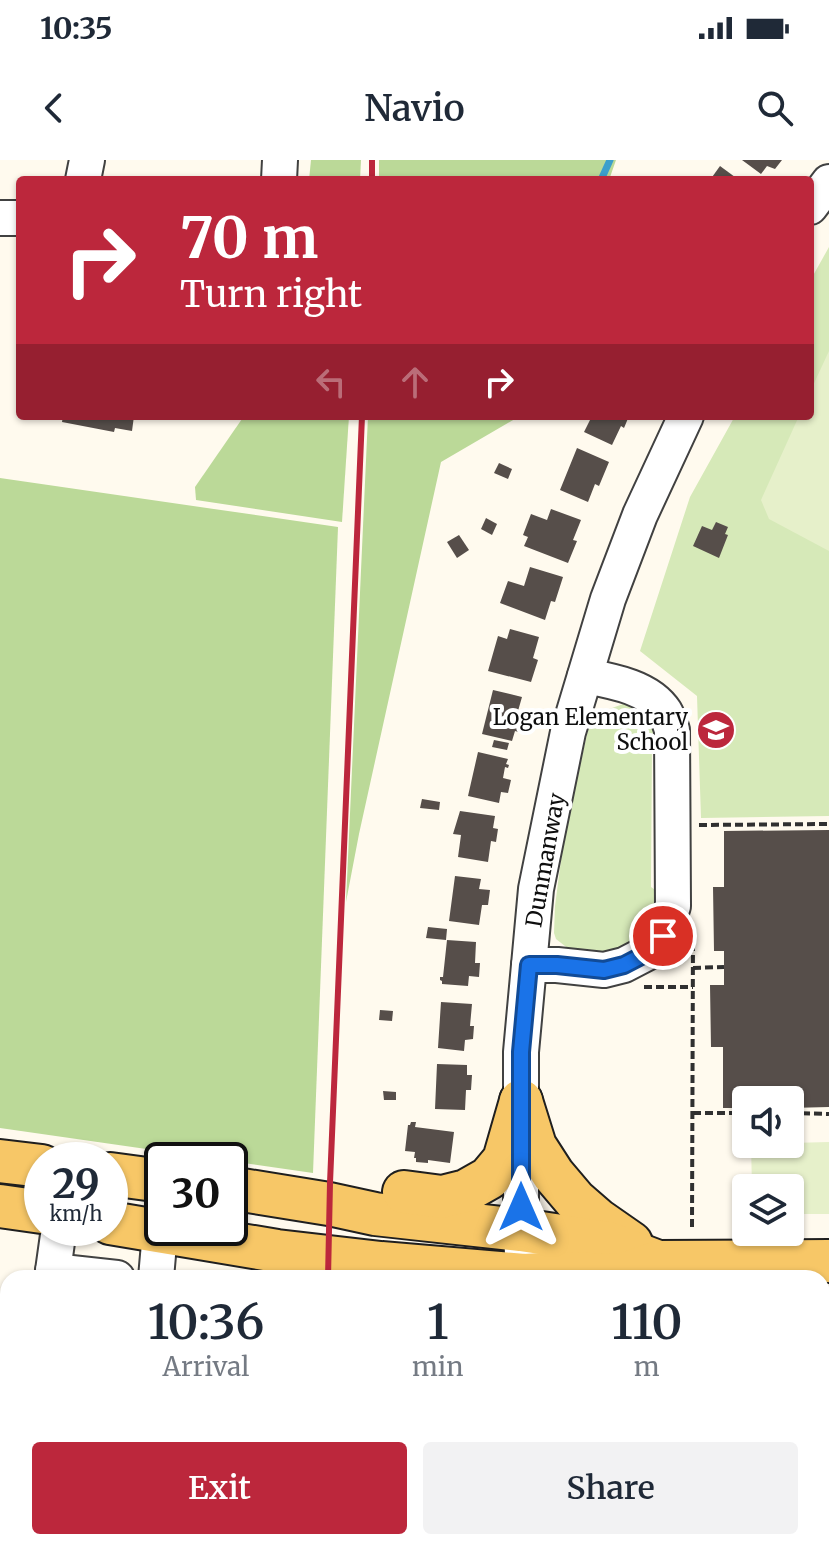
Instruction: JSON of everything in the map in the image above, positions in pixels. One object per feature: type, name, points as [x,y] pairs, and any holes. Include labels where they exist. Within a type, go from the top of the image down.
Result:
[{"type":"main road","points":[[248,1187],[330,1183],[442,1197],[463,1192],[489,1178],[504,1160],[521,1101]]},
{"type":"main road","points":[[521,1101],[535,1146],[553,1174],[575,1200],[598,1220],[636,1270]]},
{"type":"main road","points":[[248,1191],[375,1214],[608,1243],[635,1270]]},
{"type":"main road","points":[[0,1206],[24,1209]]},
{"type":"main road","points":[[248,1230],[283,1228],[325,1232],[484,1252],[503,1248],[521,1230]]},
{"type":"main road","points":[[246,1246],[458,1270]]},
{"type":"main road","points":[[277,1251],[330,1270]]},
{"type":"main road","points":[[755,1270],[829,1261]]},
{"type":"street","points":[[814,202],[829,182]]},
{"type":"street","name":"Dunmanway","points":[[524,1270],[521,1052],[539,875],[568,732],[608,599],[640,515],[684,420]]},
{"type":"street","points":[[529,965],[604,970],[624,965],[649,952],[663,936],[673,906],[672,730],[666,713],[651,696],[612,681],[585,676]]},
{"type":"street","points":[[61,1246],[64,1270]]},
{"type":"street","points":[[158,1270],[164,1246]]},
{"type":"path","points":[[694,825],[829,824]]},
{"type":"path","points":[[693,968],[724,967]]},
{"type":"path","points":[[693,1113],[732,1113]]},
{"type":"path","points":[[804,1113],[829,1114]]},
{"type":"green space","points":[[311,160],[361,160],[360,176],[309,176]]},
{"type":"green space","points":[[379,160],[616,160],[610,176],[379,176]]},
{"type":"green space","points":[[829,247],[829,816],[701,818],[697,696],[640,651],[690,497],[733,420],[814,420],[814,274]]},
{"type":"green space","points":[[829,351],[829,551],[769,519],[761,500],[797,420],[814,420],[814,383]]},
{"type":"green space","points":[[241,420],[349,420],[342,522],[196,500],[195,487]]},
{"type":"green space","points":[[368,420],[513,420],[441,462],[346,902]]},
{"type":"green space","points":[[0,478],[338,527],[313,1173],[248,1164],[248,1142],[144,1142],[144,1149],[128,1146],[128,1142],[97,1142],[0,1128]]},
{"type":"green space","points":[[626,703],[648,714],[660,737],[652,743],[651,887],[661,894],[645,939],[626,950],[579,957],[556,939],[554,933],[564,837],[588,730],[598,713]]},
{"type":"green space","points":[[829,1142],[829,1214],[804,1214],[804,1174],[752,1174],[751,1158],[804,1158],[804,1143]]},
{"type":"building","points":[[742,160],[782,160],[775,169],[767,166],[761,174]]},
{"type":"building","points":[[720,166],[734,176],[713,176]]},
{"type":"building","points":[[133,420],[132,431],[115,428],[114,432],[62,422]]},
{"type":"building","points":[[590,420],[627,420],[612,445],[584,432]]},
{"type":"building","points":[[577,448],[609,462],[588,502],[560,490]]},
{"type":"building","points":[[499,463],[512,469],[508,479],[494,473]]},
{"type":"building","points":[[551,509],[581,520],[568,563],[524,546],[528,537],[523,535],[531,514],[547,520]]},
{"type":"building","points":[[486,518],[497,524],[492,535],[481,529]]},
{"type":"building","points":[[716,522],[728,527],[719,558],[693,546],[702,526],[712,530]]},
{"type":"building","points":[[459,535],[469,550],[457,558],[447,542]]},
{"type":"building","points":[[530,567],[563,577],[545,620],[500,603],[508,581],[524,586]]},
{"type":"building","points":[[510,629],[539,637],[533,658],[538,660],[531,682],[488,671],[498,636],[507,639]]},
{"type":"building","points":[[493,690],[522,697],[518,711],[527,713],[522,733],[515,731],[512,741],[482,734]]},
{"type":"building","points":[[494,740],[509,743],[507,750],[492,747]]},
{"type":"building","points":[[478,752],[508,759],[506,764],[509,765],[505,767],[503,778],[511,780],[508,793],[501,792],[499,803],[468,796]]},
{"type":"building","points":[[422,799],[440,802],[439,810],[420,808]]},
{"type":"building","points":[[460,811],[495,816],[493,828],[498,829],[496,842],[491,841],[488,862],[458,857],[461,835],[453,834]]},
{"type":"building","points":[[829,830],[829,1107],[804,1108],[804,1086],[732,1086],[732,1108],[723,1108],[723,1047],[711,1047],[710,985],[724,985],[724,951],[714,951],[713,887],[724,887],[724,831]]},
{"type":"building","points":[[455,876],[481,879],[479,889],[490,890],[488,905],[482,905],[479,925],[449,921]]},
{"type":"building","points":[[428,927],[447,929],[446,940],[426,938]]},
{"type":"building","points":[[447,940],[476,942],[475,963],[480,963],[479,977],[469,976],[468,986],[442,984],[440,980],[443,977]]},
{"type":"building","points":[[441,1002],[472,1004],[470,1026],[474,1026],[473,1039],[465,1040],[464,1051],[438,1048]]},
{"type":"building","points":[[380,1010],[393,1011],[392,1021],[379,1020]]},
{"type":"building","points":[[437,1064],[467,1065],[467,1075],[472,1075],[471,1090],[466,1090],[465,1110],[435,1109]]},
{"type":"building","points":[[383,1091],[396,1092],[396,1100],[384,1100]]},
{"type":"building","points":[[411,1122],[416,1122],[415,1127],[454,1132],[450,1163],[416,1162],[415,1152],[405,1151]]},
{"type":"waterway","points":[[603,176],[610,160]]},
{"type":"railway","points":[[372,160],[372,176]]},
{"type":"railway","points":[[328,1270],[362,420]]},
{"type":"place","name":"Logan Elementary School","points":[[716,730]]},
{"type":"route","points":[[521,1207],[521,1052],[529,965],[604,970],[624,965],[649,952],[663,936]]}]
